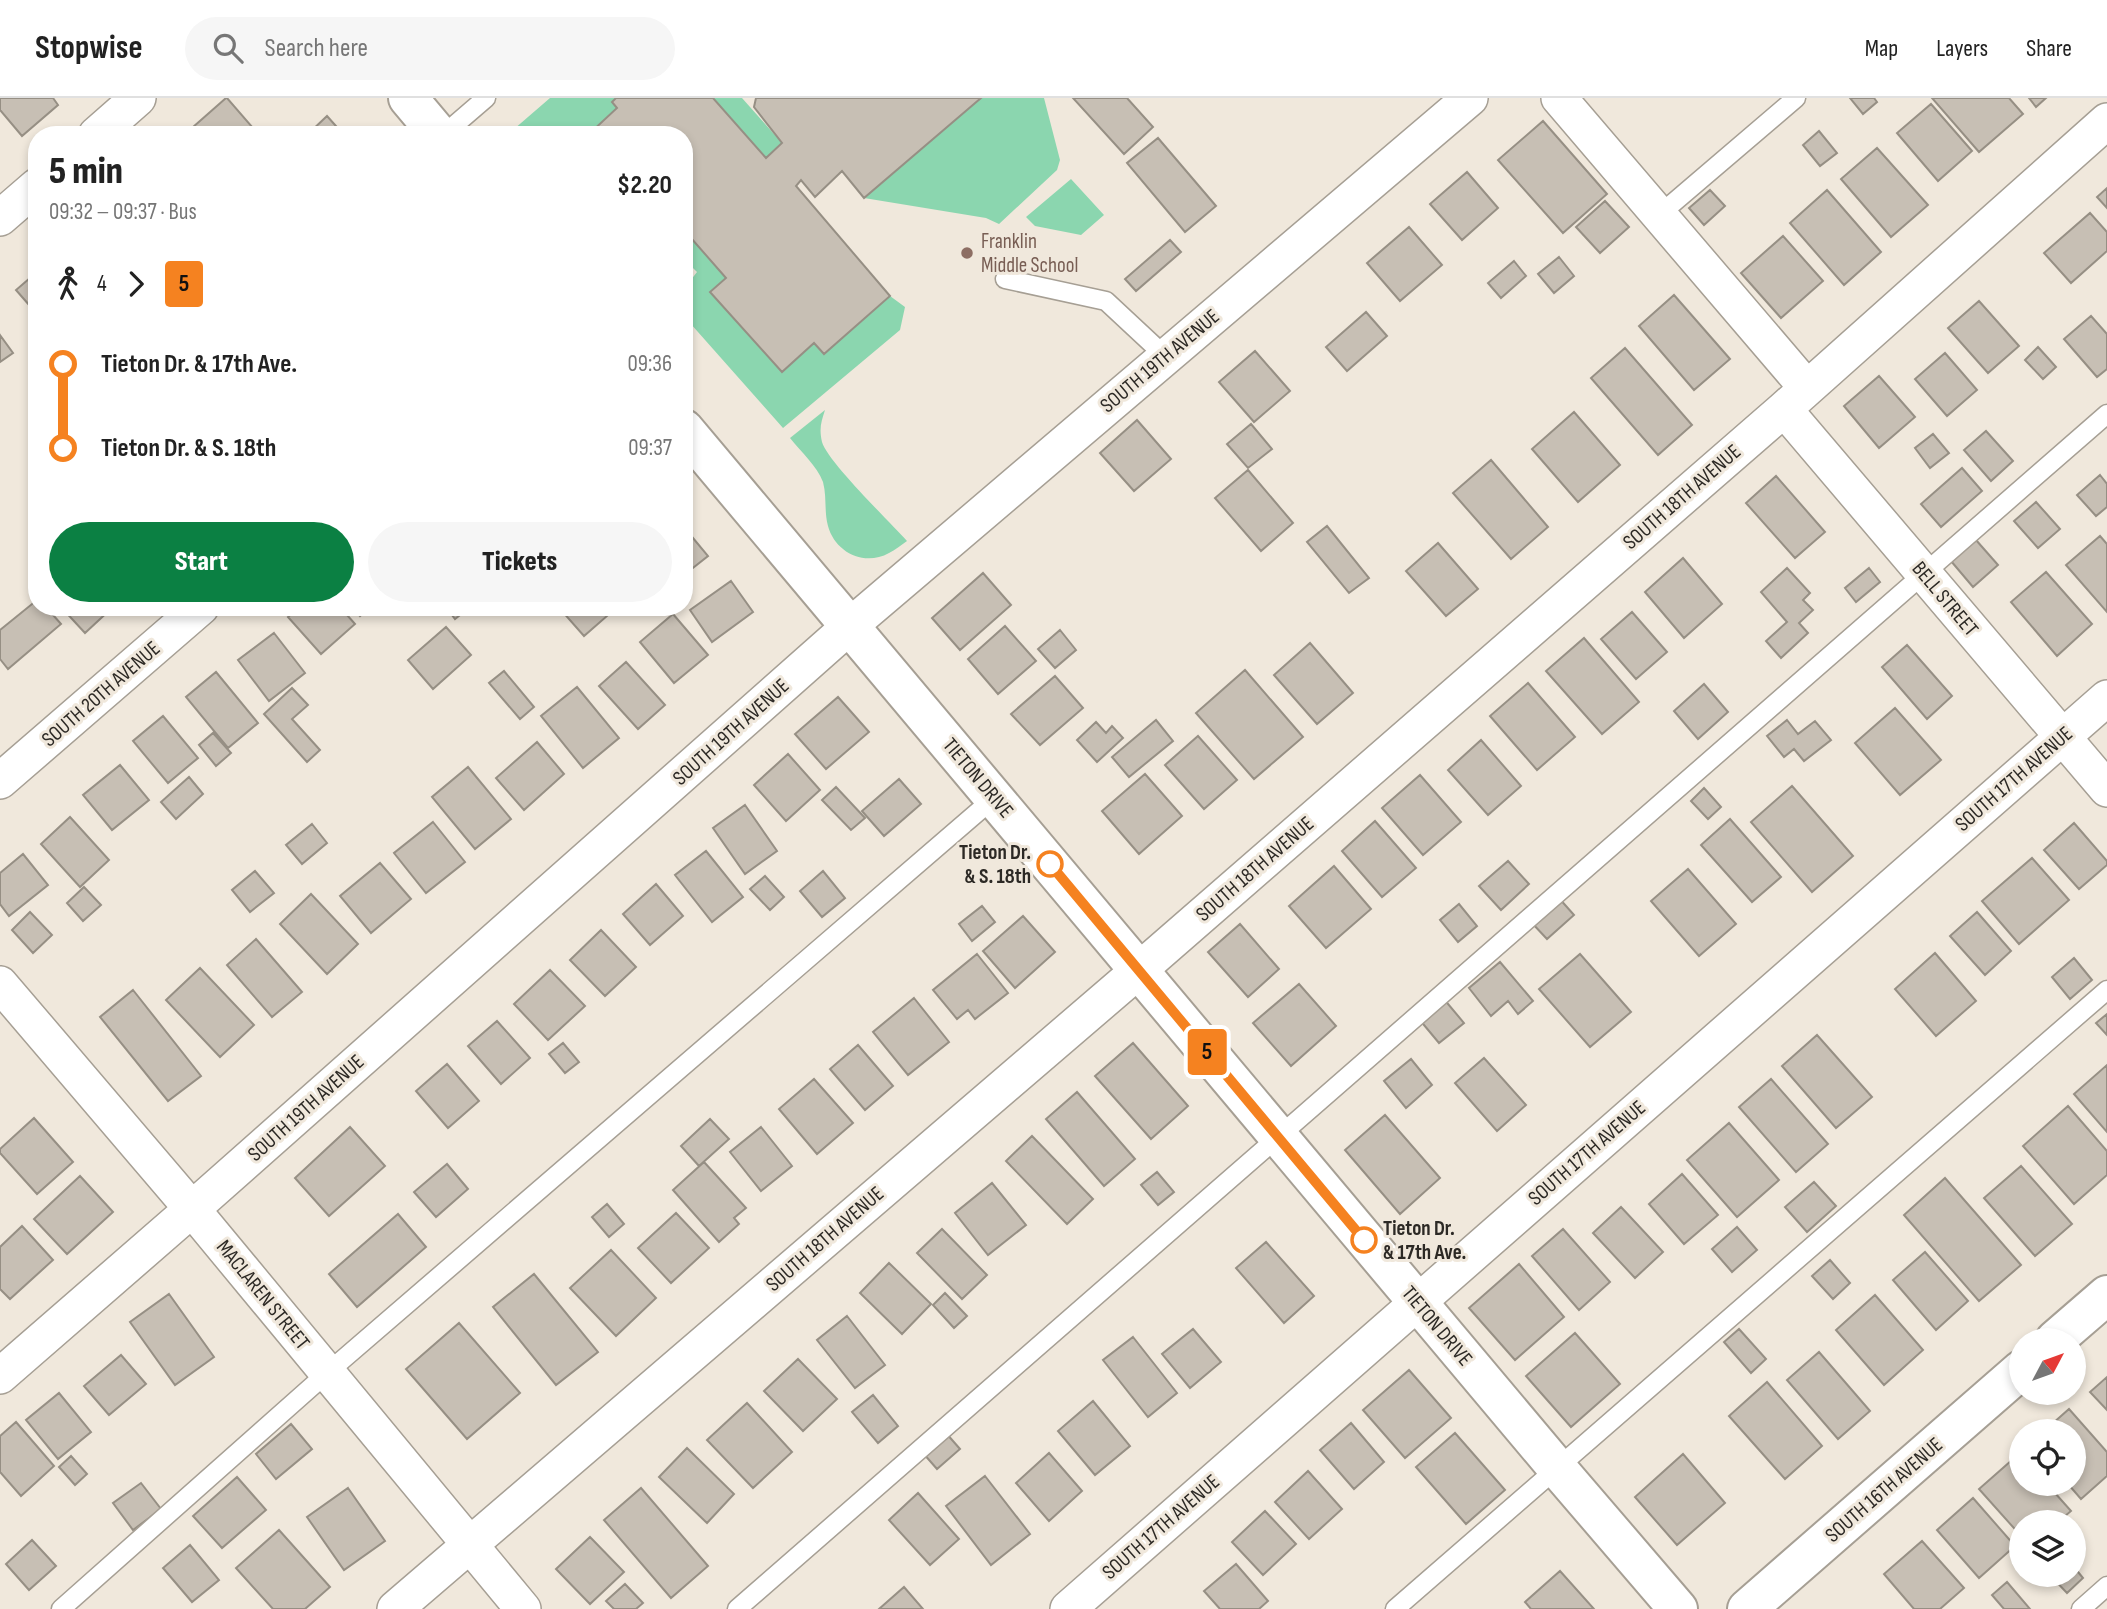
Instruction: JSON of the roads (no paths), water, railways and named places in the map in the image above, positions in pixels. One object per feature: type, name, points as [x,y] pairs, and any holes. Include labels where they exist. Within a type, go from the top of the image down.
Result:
[{"type":"main road","points":[[408,98],[433,126]]},
{"type":"main road","name":"TIETON DRIVE","points":[[693,440],[1416,1302],[1678,1609]]},
{"type":"main road","points":[[2069,1328],[2107,1295]]},
{"type":"main road","name":"SOUTH 16TH AVENUE","points":[[1747,1609],[2009,1380]]},
{"type":"street","points":[[106,126],[138,98]]},
{"type":"street","name":"SOUTH 19TH AVENUE","points":[[0,1376],[851,625],[1470,98]]},
{"type":"street","name":"BELL STREET","points":[[1559,98],[1659,215],[1924,575],[2107,789]]},
{"type":"street","name":"SOUTH 18TH AVENUE","points":[[395,1609],[1138,971],[1796,398],[2107,121]]},
{"type":"street","points":[[0,218],[28,194]]},
{"type":"street","name":"SOUTH 20TH AVENUE","points":[[0,781],[191,616]]},
{"type":"street","name":"SOUTH 17TH AVENUE","points":[[1068,1609],[2107,698]]},
{"type":"street","name":"MACLAREN STREET","points":[[0,984],[192,1209],[523,1609]]},
{"type":"lane","points":[[452,126],[486,98]]},
{"type":"lane","points":[[1659,215],[1796,98]]},
{"type":"lane","points":[[1005,279],[1106,301],[1166,356]]},
{"type":"lane","points":[[737,1609],[2107,414]]},
{"type":"lane","points":[[61,1609],[327,1373],[994,798]]},
{"type":"lane","points":[[1395,1609],[2107,990]]},
{"type":"lane","points":[[2081,1609],[2107,1586]]},
{"type":"place","name":"Franklin Middle School","points":[[967,253]]},
{"type":"place","name":"Tieton Dr. & S. 18th","points":[[1050,864]]},
{"type":"place","name":"Tieton Dr. & 17th Ave.","points":[[1364,1240]]}]
